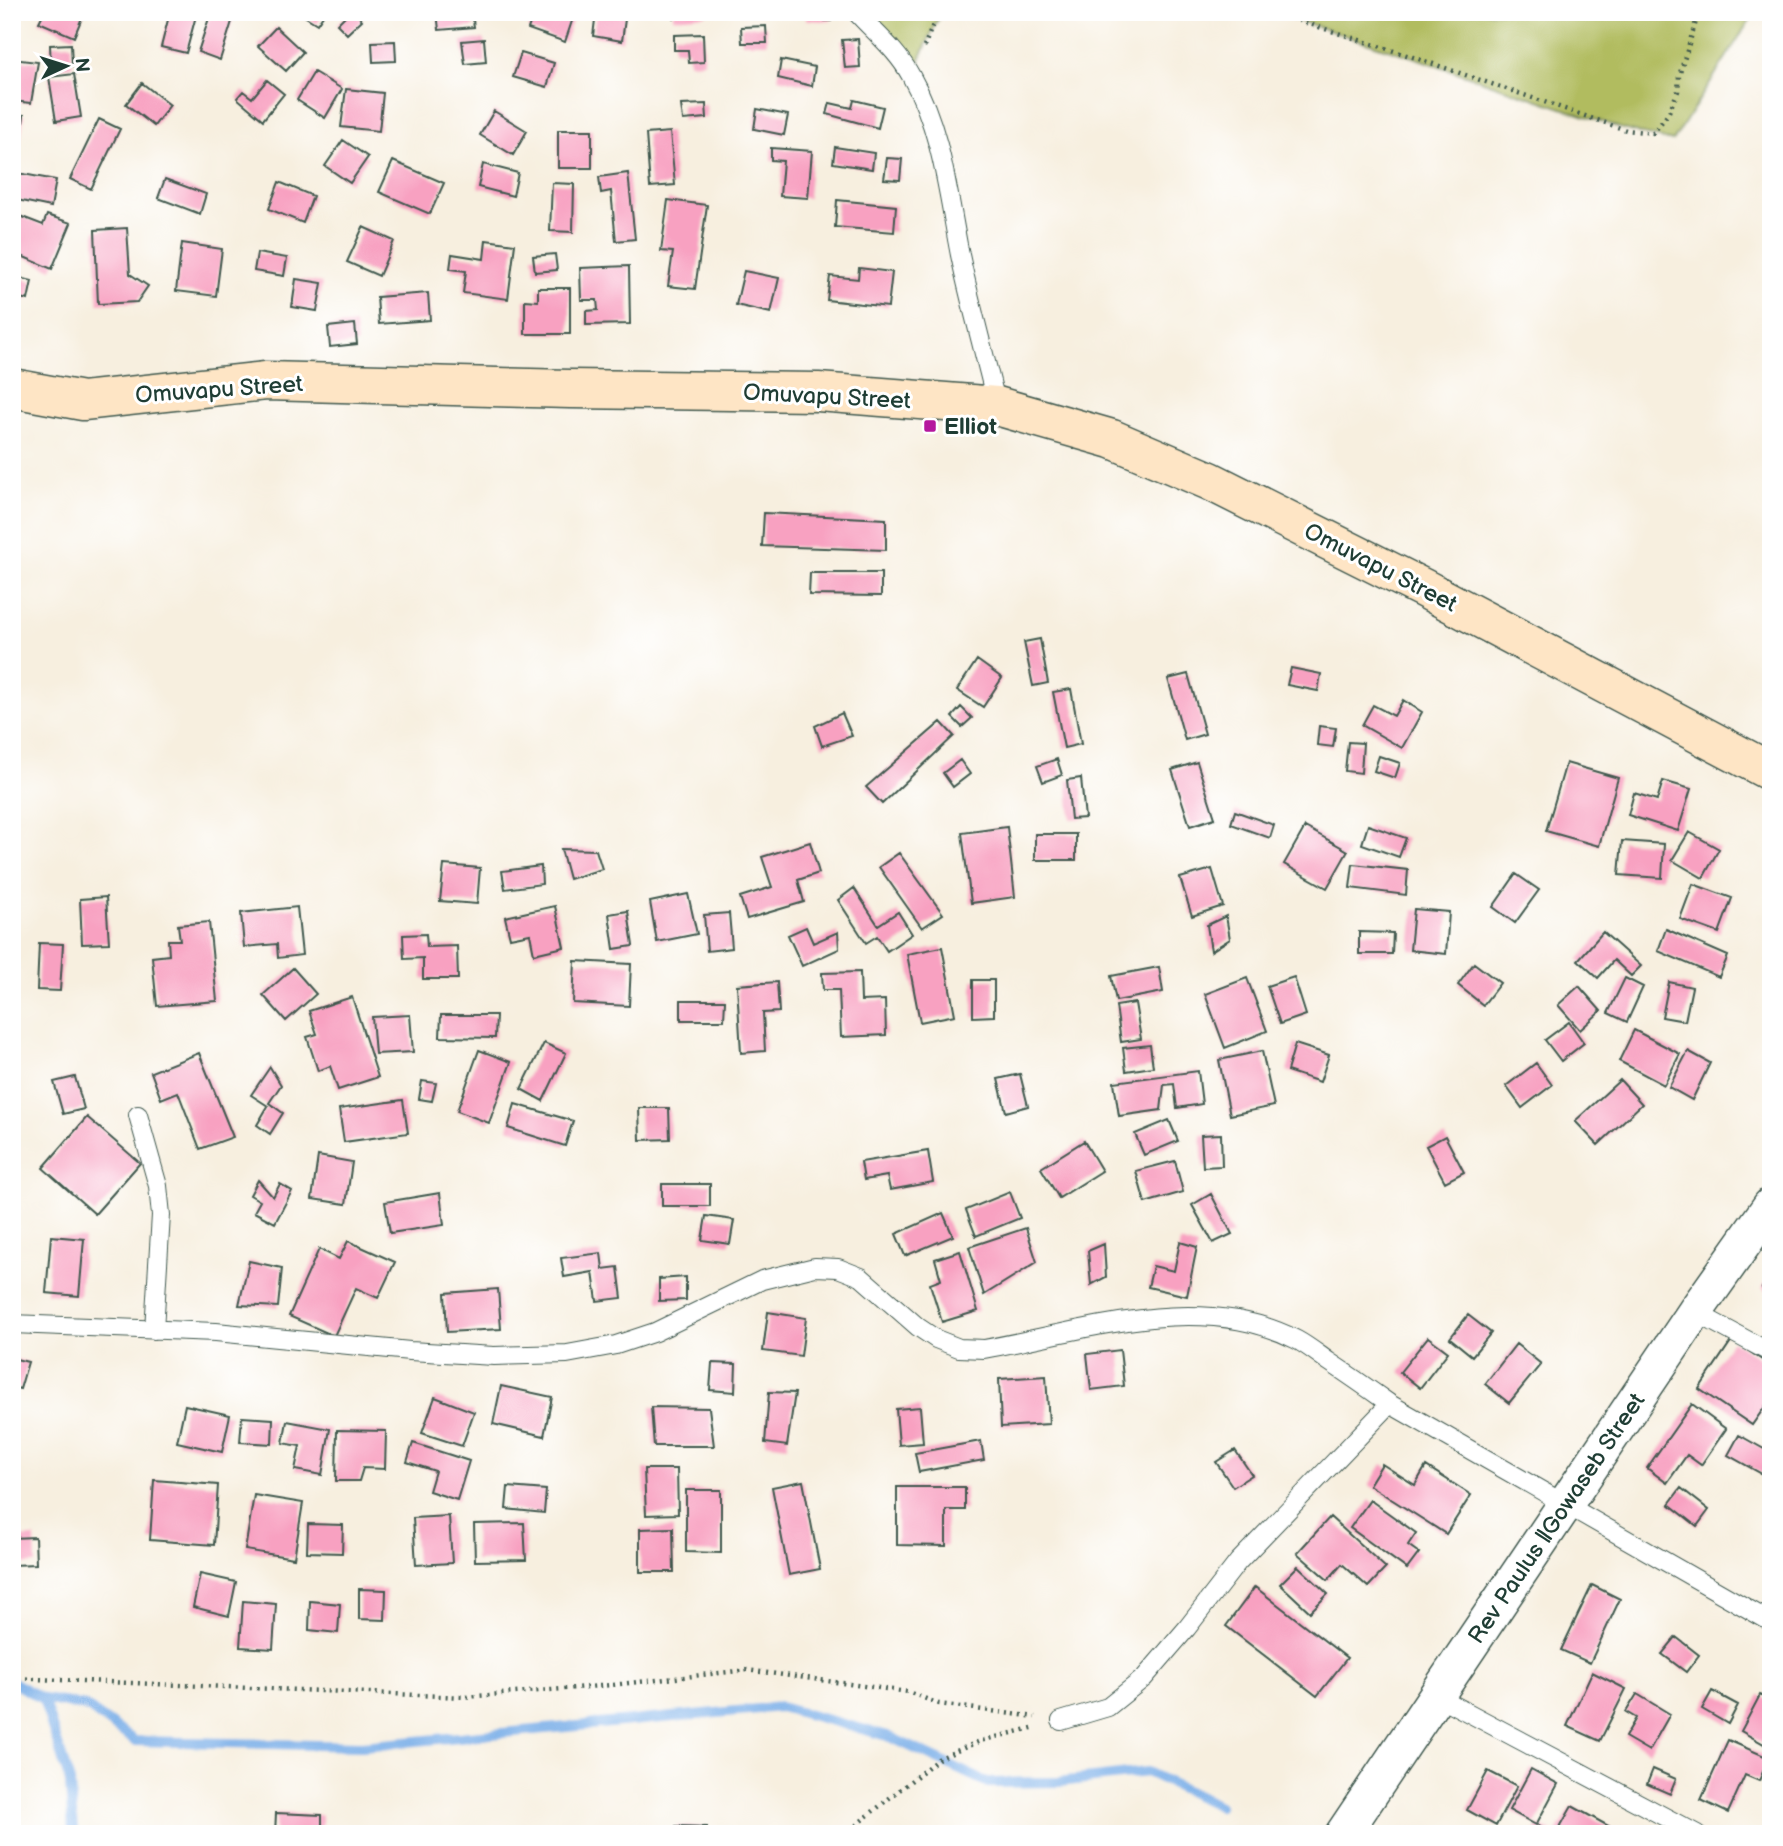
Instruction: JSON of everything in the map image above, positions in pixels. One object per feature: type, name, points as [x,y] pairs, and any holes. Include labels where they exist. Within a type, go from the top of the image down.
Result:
[{"type":"street","name":"Omuvapu Street","points":[[12,388],[83,401],[266,381],[818,392],[997,406],[1112,439],[1210,481],[1423,588],[1771,772]]},
{"type":"street","name":"Rev Paulus ǁGowaseb Street","points":[[1343,1834],[1695,1312],[1771,1205]]},
{"type":"lane","points":[[856,12],[894,49],[912,77],[930,119],[943,162],[961,257],[997,406]]},
{"type":"lane","points":[[138,1115],[158,1186],[161,1215],[154,1330]]},
{"type":"lane","points":[[12,1324],[289,1338],[410,1351],[494,1356],[567,1354],[617,1345],[655,1332],[762,1280],[815,1267],[838,1268],[861,1277],[918,1327],[936,1339],[958,1348],[984,1349],[1150,1318],[1185,1315],[1223,1317],[1265,1326],[1299,1340],[1390,1404],[1771,1622]]},
{"type":"lane","points":[[1695,1312],[1771,1353]]},
{"type":"lane","points":[[1060,1721],[1108,1707],[1144,1678],[1238,1562],[1390,1404]]},
{"type":"lane","points":[[1435,1695],[1697,1834]]},
{"type":"path","points":[[1272,12],[1626,130],[1653,134],[1668,114],[1678,91],[1679,76],[1699,12]]},
{"type":"path","points":[[12,1678],[465,1697],[747,1670],[908,1692],[939,1704],[1060,1721]]},
{"type":"path","points":[[845,1834],[938,1759],[980,1741],[1060,1721]]},
{"type":"green space","points":[[856,12],[941,12],[912,77]]},
{"type":"green space","points":[[1272,12],[1755,12],[1673,141],[1626,130]]},
{"type":"building","points":[[44,12],[84,13],[74,37],[39,22]]},
{"type":"building","points":[[170,12],[197,12],[186,53],[161,47]]},
{"type":"building","points":[[211,12],[235,12],[220,60],[198,52]]},
{"type":"building","points":[[298,12],[325,12],[317,24]]},
{"type":"building","points":[[349,12],[355,12],[362,20],[347,34],[337,24]]},
{"type":"building","points":[[437,12],[472,12],[474,27],[439,30]]},
{"type":"building","points":[[534,12],[575,12],[565,42],[528,29]]},
{"type":"building","points":[[596,12],[626,12],[622,41],[593,36]]},
{"type":"building","points":[[673,12],[706,12],[706,15],[673,18]]},
{"type":"building","points":[[807,12],[832,12],[831,21],[806,20]]},
{"type":"building","points":[[766,26],[767,43],[742,43],[741,27]]},
{"type":"building","points":[[276,27],[303,52],[286,71],[258,46]]},
{"type":"building","points":[[703,34],[704,62],[689,63],[688,50],[674,50],[674,35]]},
{"type":"building","points":[[484,39],[486,62],[465,64],[462,41]]},
{"type":"building","points":[[858,39],[860,67],[845,68],[842,40]]},
{"type":"building","points":[[395,41],[396,61],[373,62],[372,42]]},
{"type":"building","points":[[71,44],[72,66],[51,68],[50,45]]},
{"type":"building","points":[[521,53],[554,63],[547,87],[513,77]]},
{"type":"building","points":[[12,59],[38,62],[31,103],[12,101]]},
{"type":"building","points":[[781,60],[815,67],[812,86],[778,78]]},
{"type":"building","points":[[314,72],[342,89],[325,118],[297,100]]},
{"type":"building","points":[[74,74],[81,117],[56,121],[49,77]]},
{"type":"building","points":[[267,80],[284,94],[263,120],[237,98],[243,91],[252,98]]},
{"type":"building","points":[[142,83],[170,105],[154,126],[126,104]]},
{"type":"building","points":[[346,89],[383,93],[379,131],[341,127]]},
{"type":"building","points":[[854,100],[883,107],[878,128],[827,114],[830,103],[852,108]]},
{"type":"building","points":[[706,104],[707,118],[683,120],[681,105]]},
{"type":"building","points":[[757,109],[788,115],[784,135],[754,129]]},
{"type":"building","points":[[494,111],[527,131],[513,155],[480,135]]},
{"type":"building","points":[[12,114],[24,115],[18,163],[12,163]]},
{"type":"building","points":[[99,119],[120,129],[91,189],[70,179]]},
{"type":"building","points":[[558,130],[592,130],[592,168],[558,168]]},
{"type":"building","points":[[670,132],[675,185],[650,187],[646,134]]},
{"type":"building","points":[[343,140],[368,157],[350,183],[325,166]]},
{"type":"building","points":[[835,147],[874,153],[872,169],[833,163]]},
{"type":"building","points":[[771,148],[812,151],[808,198],[780,196],[783,161],[771,160]]},
{"type":"building","points":[[887,158],[902,159],[900,180],[884,179]]},
{"type":"building","points":[[393,161],[444,183],[430,214],[379,192]]},
{"type":"building","points":[[483,164],[518,173],[513,196],[478,187]]},
{"type":"building","points":[[12,172],[56,180],[51,207],[12,199]]},
{"type":"building","points":[[628,173],[635,239],[616,241],[611,191],[601,193],[599,177]]},
{"type":"building","points":[[165,179],[206,194],[200,214],[158,198]]},
{"type":"building","points":[[279,182],[313,196],[303,223],[269,209]]},
{"type":"building","points":[[552,183],[574,184],[573,232],[550,231]]},
{"type":"building","points":[[668,200],[707,205],[695,289],[668,286],[673,252],[661,251]]},
{"type":"building","points":[[837,200],[896,206],[894,232],[835,227]]},
{"type":"building","points":[[12,213],[43,225],[47,215],[71,223],[52,269],[12,252]]},
{"type":"building","points":[[363,227],[394,241],[379,276],[347,262]]},
{"type":"building","points":[[127,228],[130,274],[148,286],[137,302],[98,304],[95,230]]},
{"type":"building","points":[[486,240],[515,244],[508,299],[463,293],[466,271],[450,269],[452,254],[484,259]]},
{"type":"building","points":[[182,243],[222,249],[216,296],[176,291]]},
{"type":"building","points":[[257,253],[287,258],[284,276],[254,271]]},
{"type":"building","points":[[555,254],[557,270],[535,272],[533,256]]},
{"type":"building","points":[[629,266],[630,324],[586,325],[586,311],[598,310],[597,300],[581,300],[580,268]]},
{"type":"building","points":[[859,268],[892,272],[888,307],[827,300],[830,276],[858,279]]},
{"type":"building","points":[[744,271],[779,278],[771,313],[736,305]]},
{"type":"building","points":[[12,276],[32,281],[28,300],[12,296]]},
{"type":"building","points":[[296,279],[322,283],[317,311],[292,307]]},
{"type":"building","points":[[538,288],[570,288],[570,334],[525,334],[525,300],[538,301]]},
{"type":"building","points":[[428,293],[430,320],[379,324],[377,297]]},
{"type":"building","points":[[355,324],[357,344],[330,347],[328,327]]},
{"type":"building","points":[[764,513],[886,519],[886,550],[762,546]]},
{"type":"building","points":[[810,573],[881,573],[881,596],[809,595]]},
{"type":"building","points":[[1040,639],[1048,683],[1033,686],[1024,642]]},
{"type":"building","points":[[977,660],[1002,678],[983,707],[957,690]]},
{"type":"building","points":[[1291,668],[1321,674],[1318,691],[1287,685]]},
{"type":"building","points":[[1188,674],[1205,734],[1185,740],[1168,679]]},
{"type":"building","points":[[1071,689],[1081,744],[1064,748],[1053,692]]},
{"type":"building","points":[[1403,700],[1422,712],[1402,748],[1362,725],[1373,705],[1394,716]]},
{"type":"building","points":[[961,707],[972,718],[962,727],[952,717]]},
{"type":"building","points":[[842,713],[852,736],[822,746],[815,726]]},
{"type":"building","points":[[941,722],[954,736],[882,804],[866,787]]},
{"type":"building","points":[[1319,726],[1336,728],[1333,747],[1317,745]]},
{"type":"building","points":[[1348,742],[1363,743],[1361,773],[1345,771]]},
{"type":"building","points":[[1379,756],[1400,763],[1395,778],[1374,771]]},
{"type":"building","points":[[1057,759],[1062,775],[1043,782],[1037,766]]},
{"type":"building","points":[[960,760],[970,774],[953,787],[943,773]]},
{"type":"building","points":[[1197,762],[1215,818],[1190,826],[1172,770]]},
{"type":"building","points":[[1566,763],[1618,778],[1599,846],[1546,831]]},
{"type":"building","points":[[1081,778],[1085,818],[1071,819],[1067,780]]},
{"type":"building","points":[[1663,781],[1691,789],[1678,831],[1628,815],[1634,793],[1657,800]]},
{"type":"building","points":[[1235,811],[1274,825],[1270,838],[1231,824]]},
{"type":"building","points":[[1368,825],[1406,838],[1399,857],[1362,844]]},
{"type":"building","points":[[1007,827],[1015,897],[971,903],[962,833]]},
{"type":"building","points":[[1305,827],[1348,851],[1327,888],[1284,864]]},
{"type":"building","points":[[1689,832],[1719,849],[1703,878],[1672,860]]},
{"type":"building","points":[[1035,834],[1076,834],[1076,860],[1035,860]]},
{"type":"building","points":[[1622,841],[1664,844],[1662,878],[1619,875]]},
{"type":"building","points":[[810,842],[819,873],[798,880],[804,902],[747,919],[740,897],[772,887],[762,857]]},
{"type":"building","points":[[561,849],[596,850],[602,869],[569,879]]},
{"type":"building","points":[[899,853],[943,914],[922,928],[879,867]]},
{"type":"building","points":[[1353,864],[1408,870],[1406,895],[1350,888]]},
{"type":"building","points":[[444,865],[480,868],[477,904],[440,901]]},
{"type":"building","points":[[541,866],[542,884],[505,889],[502,871]]},
{"type":"building","points":[[1212,869],[1223,906],[1192,916],[1180,878]]},
{"type":"building","points":[[1516,874],[1539,890],[1515,923],[1493,907]]},
{"type":"building","points":[[1693,884],[1732,898],[1719,933],[1680,919]]},
{"type":"building","points":[[854,888],[878,925],[898,912],[912,934],[887,951],[877,936],[866,943],[838,900]]},
{"type":"building","points":[[688,894],[697,934],[657,942],[650,902]]},
{"type":"building","points":[[106,897],[109,943],[82,944],[80,899]]},
{"type":"building","points":[[555,906],[564,947],[534,954],[530,934],[510,938],[505,917]]},
{"type":"building","points":[[297,907],[302,955],[278,958],[277,944],[244,947],[241,913]]},
{"type":"building","points":[[1414,909],[1449,912],[1446,954],[1410,950]]},
{"type":"building","points":[[628,911],[633,946],[614,949],[609,914]]},
{"type":"building","points":[[729,913],[732,948],[707,951],[704,915]]},
{"type":"building","points":[[1226,916],[1230,939],[1211,951],[1207,925]]},
{"type":"building","points":[[209,922],[217,1001],[157,1006],[152,957],[169,955],[168,940],[180,940],[178,925]]},
{"type":"building","points":[[806,927],[813,943],[838,932],[839,949],[802,966],[788,935]]},
{"type":"building","points":[[1666,929],[1728,956],[1719,977],[1658,951]]},
{"type":"building","points":[[1359,932],[1393,933],[1392,954],[1359,954]]},
{"type":"building","points":[[1603,932],[1641,966],[1631,976],[1614,960],[1598,978],[1578,960]]},
{"type":"building","points":[[426,934],[427,947],[457,946],[458,979],[423,979],[423,958],[404,959],[403,935]]},
{"type":"building","points":[[39,943],[63,944],[60,991],[37,990]]},
{"type":"building","points":[[942,947],[955,1015],[920,1022],[907,954]]},
{"type":"building","points":[[575,961],[631,964],[629,1006],[573,1003]]},
{"type":"building","points":[[1474,963],[1500,983],[1483,1005],[1458,985]]},
{"type":"building","points":[[1159,967],[1163,992],[1116,1001],[1111,976]]},
{"type":"building","points":[[293,968],[316,994],[286,1021],[263,995]]},
{"type":"building","points":[[860,972],[861,1001],[885,1000],[886,1035],[841,1037],[839,990],[823,990],[822,973]]},
{"type":"building","points":[[1294,977],[1306,1015],[1280,1024],[1267,986]]},
{"type":"building","points":[[1247,978],[1267,1031],[1225,1048],[1205,994]]},
{"type":"building","points":[[1625,978],[1643,987],[1627,1022],[1608,1013]]},
{"type":"building","points":[[973,980],[994,980],[994,1016],[973,1017]]},
{"type":"building","points":[[777,982],[779,1012],[763,1013],[765,1051],[741,1053],[737,985]]},
{"type":"building","points":[[1669,982],[1692,987],[1685,1021],[1662,1017]]},
{"type":"building","points":[[1579,986],[1601,1011],[1580,1030],[1558,1005]]},
{"type":"building","points":[[352,997],[378,1077],[338,1090],[330,1066],[318,1071],[307,1037],[317,1034],[309,1011]]},
{"type":"building","points":[[681,1000],[725,1000],[724,1020],[681,1020]]},
{"type":"building","points":[[1135,1003],[1141,1039],[1121,1042],[1116,1006]]},
{"type":"building","points":[[410,1015],[413,1052],[375,1054],[372,1017]]},
{"type":"building","points":[[441,1015],[496,1015],[495,1038],[440,1037]]},
{"type":"building","points":[[1569,1022],[1584,1043],[1561,1061],[1545,1040]]},
{"type":"building","points":[[1634,1030],[1680,1054],[1664,1085],[1619,1061]]},
{"type":"building","points":[[544,1043],[566,1053],[543,1101],[521,1089]]},
{"type":"building","points":[[1295,1044],[1329,1055],[1320,1082],[1287,1071]]},
{"type":"building","points":[[1150,1045],[1153,1067],[1126,1071],[1123,1048]]},
{"type":"building","points":[[479,1050],[511,1062],[489,1123],[457,1111]]},
{"type":"building","points":[[1262,1051],[1274,1106],[1230,1115],[1219,1060]]},
{"type":"building","points":[[1688,1051],[1710,1063],[1692,1100],[1669,1087]]},
{"type":"building","points":[[199,1053],[233,1137],[200,1149],[178,1092],[161,1099],[151,1072]]},
{"type":"building","points":[[1536,1063],[1552,1085],[1522,1108],[1506,1086]]},
{"type":"building","points":[[270,1067],[281,1085],[269,1103],[283,1113],[270,1134],[257,1125],[268,1106],[251,1095]]},
{"type":"building","points":[[1198,1071],[1202,1104],[1177,1108],[1174,1084],[1164,1085],[1161,1110],[1119,1116],[1114,1082]]},
{"type":"building","points":[[1020,1074],[1028,1106],[1006,1112],[998,1079]]},
{"type":"building","points":[[75,1077],[84,1109],[63,1114],[54,1082]]},
{"type":"building","points":[[1620,1080],[1642,1104],[1598,1145],[1575,1121]]},
{"type":"building","points":[[422,1081],[436,1083],[432,1101],[419,1099]]},
{"type":"building","points":[[403,1100],[408,1133],[344,1142],[339,1109]]},
{"type":"building","points":[[515,1104],[573,1121],[565,1146],[508,1128]]},
{"type":"building","points":[[639,1108],[669,1108],[670,1139],[640,1140]]},
{"type":"building","points":[[87,1117],[140,1163],[95,1214],[43,1168]]},
{"type":"building","points":[[1169,1120],[1178,1141],[1144,1155],[1135,1134]]},
{"type":"building","points":[[1221,1134],[1222,1166],[1203,1167],[1201,1135]]},
{"type":"building","points":[[1445,1136],[1464,1172],[1445,1182],[1426,1146]]},
{"type":"building","points":[[1084,1141],[1102,1171],[1059,1198],[1041,1168]]},
{"type":"building","points":[[928,1151],[933,1182],[890,1190],[887,1176],[864,1180],[861,1162]]},
{"type":"building","points":[[318,1156],[352,1162],[346,1204],[312,1199]]},
{"type":"building","points":[[1175,1161],[1183,1192],[1145,1203],[1136,1171]]},
{"type":"building","points":[[258,1180],[273,1197],[280,1184],[292,1191],[275,1223],[254,1212],[260,1201],[250,1195]]},
{"type":"building","points":[[662,1184],[710,1184],[710,1206],[662,1206]]},
{"type":"building","points":[[1010,1192],[1020,1218],[976,1236],[966,1210]]},
{"type":"building","points":[[440,1193],[444,1225],[390,1233],[385,1202]]},
{"type":"building","points":[[1211,1194],[1232,1234],[1213,1243],[1192,1205]]},
{"type":"building","points":[[943,1213],[953,1236],[905,1256],[896,1234]]},
{"type":"building","points":[[706,1216],[734,1220],[730,1244],[702,1240]]},
{"type":"building","points":[[1026,1228],[1037,1262],[984,1295],[969,1247]]},
{"type":"building","points":[[51,1236],[84,1239],[79,1296],[46,1293]]},
{"type":"building","points":[[348,1241],[395,1262],[378,1298],[356,1288],[334,1336],[289,1316],[319,1249],[339,1259]]},
{"type":"building","points":[[1180,1242],[1197,1247],[1187,1296],[1148,1287],[1153,1266],[1174,1271]]},
{"type":"building","points":[[1104,1244],[1106,1277],[1091,1285],[1088,1251]]},
{"type":"building","points":[[960,1251],[978,1311],[942,1322],[930,1284],[941,1280],[935,1259]]},
{"type":"building","points":[[601,1253],[603,1269],[618,1267],[622,1298],[597,1301],[593,1272],[564,1277],[561,1258]]},
{"type":"building","points":[[249,1261],[282,1268],[278,1307],[239,1305]]},
{"type":"building","points":[[1771,1275],[1771,1294],[1762,1288]]},
{"type":"building","points":[[686,1277],[686,1300],[659,1301],[659,1279]]},
{"type":"building","points":[[498,1289],[501,1329],[447,1332],[445,1293]]},
{"type":"building","points":[[768,1312],[806,1318],[801,1356],[763,1351]]},
{"type":"building","points":[[1468,1315],[1491,1333],[1472,1356],[1450,1338]]},
{"type":"building","points":[[1428,1337],[1448,1352],[1420,1388],[1400,1372]]},
{"type":"building","points":[[1732,1340],[1771,1366],[1771,1398],[1752,1425],[1699,1389]]},
{"type":"building","points":[[1516,1344],[1541,1364],[1509,1403],[1485,1384]]},
{"type":"building","points":[[1120,1350],[1124,1386],[1091,1390],[1087,1354]]},
{"type":"building","points":[[12,1358],[28,1362],[20,1389],[12,1387]]},
{"type":"building","points":[[712,1363],[736,1364],[735,1392],[710,1390]]},
{"type":"building","points":[[1046,1376],[1049,1424],[1001,1427],[999,1379]]},
{"type":"building","points":[[501,1386],[552,1397],[544,1436],[493,1424]]},
{"type":"building","points":[[769,1392],[795,1393],[787,1446],[765,1443]]},
{"type":"building","points":[[435,1397],[474,1412],[462,1446],[422,1433]]},
{"type":"building","points":[[1692,1404],[1726,1429],[1701,1465],[1687,1455],[1667,1483],[1647,1468]]},
{"type":"building","points":[[185,1405],[230,1415],[222,1452],[177,1442]]},
{"type":"building","points":[[651,1407],[709,1408],[714,1446],[654,1446]]},
{"type":"building","points":[[920,1407],[923,1443],[899,1445],[896,1409]]},
{"type":"building","points":[[242,1417],[273,1419],[272,1444],[240,1442]]},
{"type":"building","points":[[287,1421],[330,1429],[322,1475],[295,1470],[300,1446],[283,1443]]},
{"type":"building","points":[[337,1430],[386,1431],[385,1469],[363,1468],[359,1481],[336,1481]]},
{"type":"building","points":[[1739,1435],[1771,1453],[1771,1479],[1728,1455]]},
{"type":"building","points":[[981,1441],[984,1460],[919,1472],[915,1453]]},
{"type":"building","points":[[413,1443],[469,1461],[457,1500],[429,1491],[435,1471],[407,1462]]},
{"type":"building","points":[[1235,1450],[1252,1475],[1233,1487],[1216,1462]]},
{"type":"building","points":[[1382,1464],[1415,1485],[1426,1466],[1471,1495],[1446,1534],[1369,1485]]},
{"type":"building","points":[[644,1469],[677,1469],[678,1514],[646,1515]]},
{"type":"building","points":[[154,1480],[218,1485],[214,1545],[150,1540]]},
{"type":"building","points":[[803,1481],[820,1569],[789,1575],[772,1487]]},
{"type":"building","points":[[508,1487],[546,1490],[544,1513],[506,1509]]},
{"type":"building","points":[[897,1487],[965,1487],[965,1510],[946,1510],[946,1546],[897,1545]]},
{"type":"building","points":[[1681,1488],[1709,1510],[1697,1526],[1669,1504]]},
{"type":"building","points":[[686,1490],[721,1490],[721,1553],[686,1552]]},
{"type":"building","points":[[254,1495],[303,1503],[294,1558],[245,1550]]},
{"type":"building","points":[[1370,1500],[1416,1533],[1408,1545],[1419,1553],[1407,1569],[1350,1528]]},
{"type":"building","points":[[449,1516],[452,1563],[416,1565],[413,1518]]},
{"type":"building","points":[[1330,1517],[1386,1568],[1368,1587],[1342,1564],[1328,1580],[1297,1553]]},
{"type":"building","points":[[524,1523],[526,1560],[475,1561],[474,1524]]},
{"type":"building","points":[[308,1524],[343,1525],[342,1553],[307,1552]]},
{"type":"building","points":[[673,1528],[674,1572],[640,1572],[640,1529]]},
{"type":"building","points":[[35,1537],[36,1564],[12,1565],[12,1538]]},
{"type":"building","points":[[1298,1566],[1328,1594],[1310,1612],[1280,1584]]},
{"type":"building","points":[[200,1574],[236,1582],[229,1616],[193,1607]]},
{"type":"building","points":[[1592,1585],[1620,1599],[1590,1663],[1561,1650]]},
{"type":"building","points":[[1255,1587],[1347,1658],[1317,1696],[1226,1626]]},
{"type":"building","points":[[359,1589],[386,1590],[385,1620],[359,1619]]},
{"type":"building","points":[[243,1601],[276,1604],[273,1649],[240,1647]]},
{"type":"building","points":[[310,1601],[340,1604],[338,1633],[309,1630]]},
{"type":"building","points":[[1676,1637],[1699,1655],[1686,1672],[1662,1654]]},
{"type":"building","points":[[1592,1672],[1626,1689],[1600,1741],[1567,1726]]},
{"type":"building","points":[[1712,1691],[1738,1705],[1728,1724],[1702,1709]]},
{"type":"building","points":[[1637,1694],[1670,1714],[1649,1751],[1625,1737],[1636,1718],[1626,1712]]},
{"type":"building","points":[[1760,1695],[1771,1701],[1771,1748],[1741,1731]]},
{"type":"building","points":[[1728,1740],[1769,1758],[1759,1781],[1745,1775],[1728,1813],[1701,1800]]},
{"type":"building","points":[[1531,1769],[1558,1784],[1536,1825],[1509,1810]]},
{"type":"building","points":[[1653,1769],[1676,1779],[1670,1794],[1647,1784]]},
{"type":"building","points":[[1488,1771],[1517,1786],[1496,1826],[1467,1810]]},
{"type":"building","points":[[1572,1806],[1612,1828],[1609,1834],[1556,1834]]},
{"type":"building","points":[[276,1813],[322,1815],[322,1834],[275,1834]]},
{"type":"building","points":[[1539,1825],[1554,1834],[1534,1834]]},
{"type":"building","points":[[676,1826],[707,1827],[707,1834],[676,1834]]},
{"type":"waterway","points":[[12,1682],[43,1699],[85,1706],[135,1741],[362,1746],[780,1707],[888,1736],[988,1783],[1058,1782],[1147,1772],[1219,1806]]},
{"type":"waterway","points":[[43,1699],[70,1782],[73,1834]]},
{"type":"place","name":"Elliot","points":[[930,426]]}]
